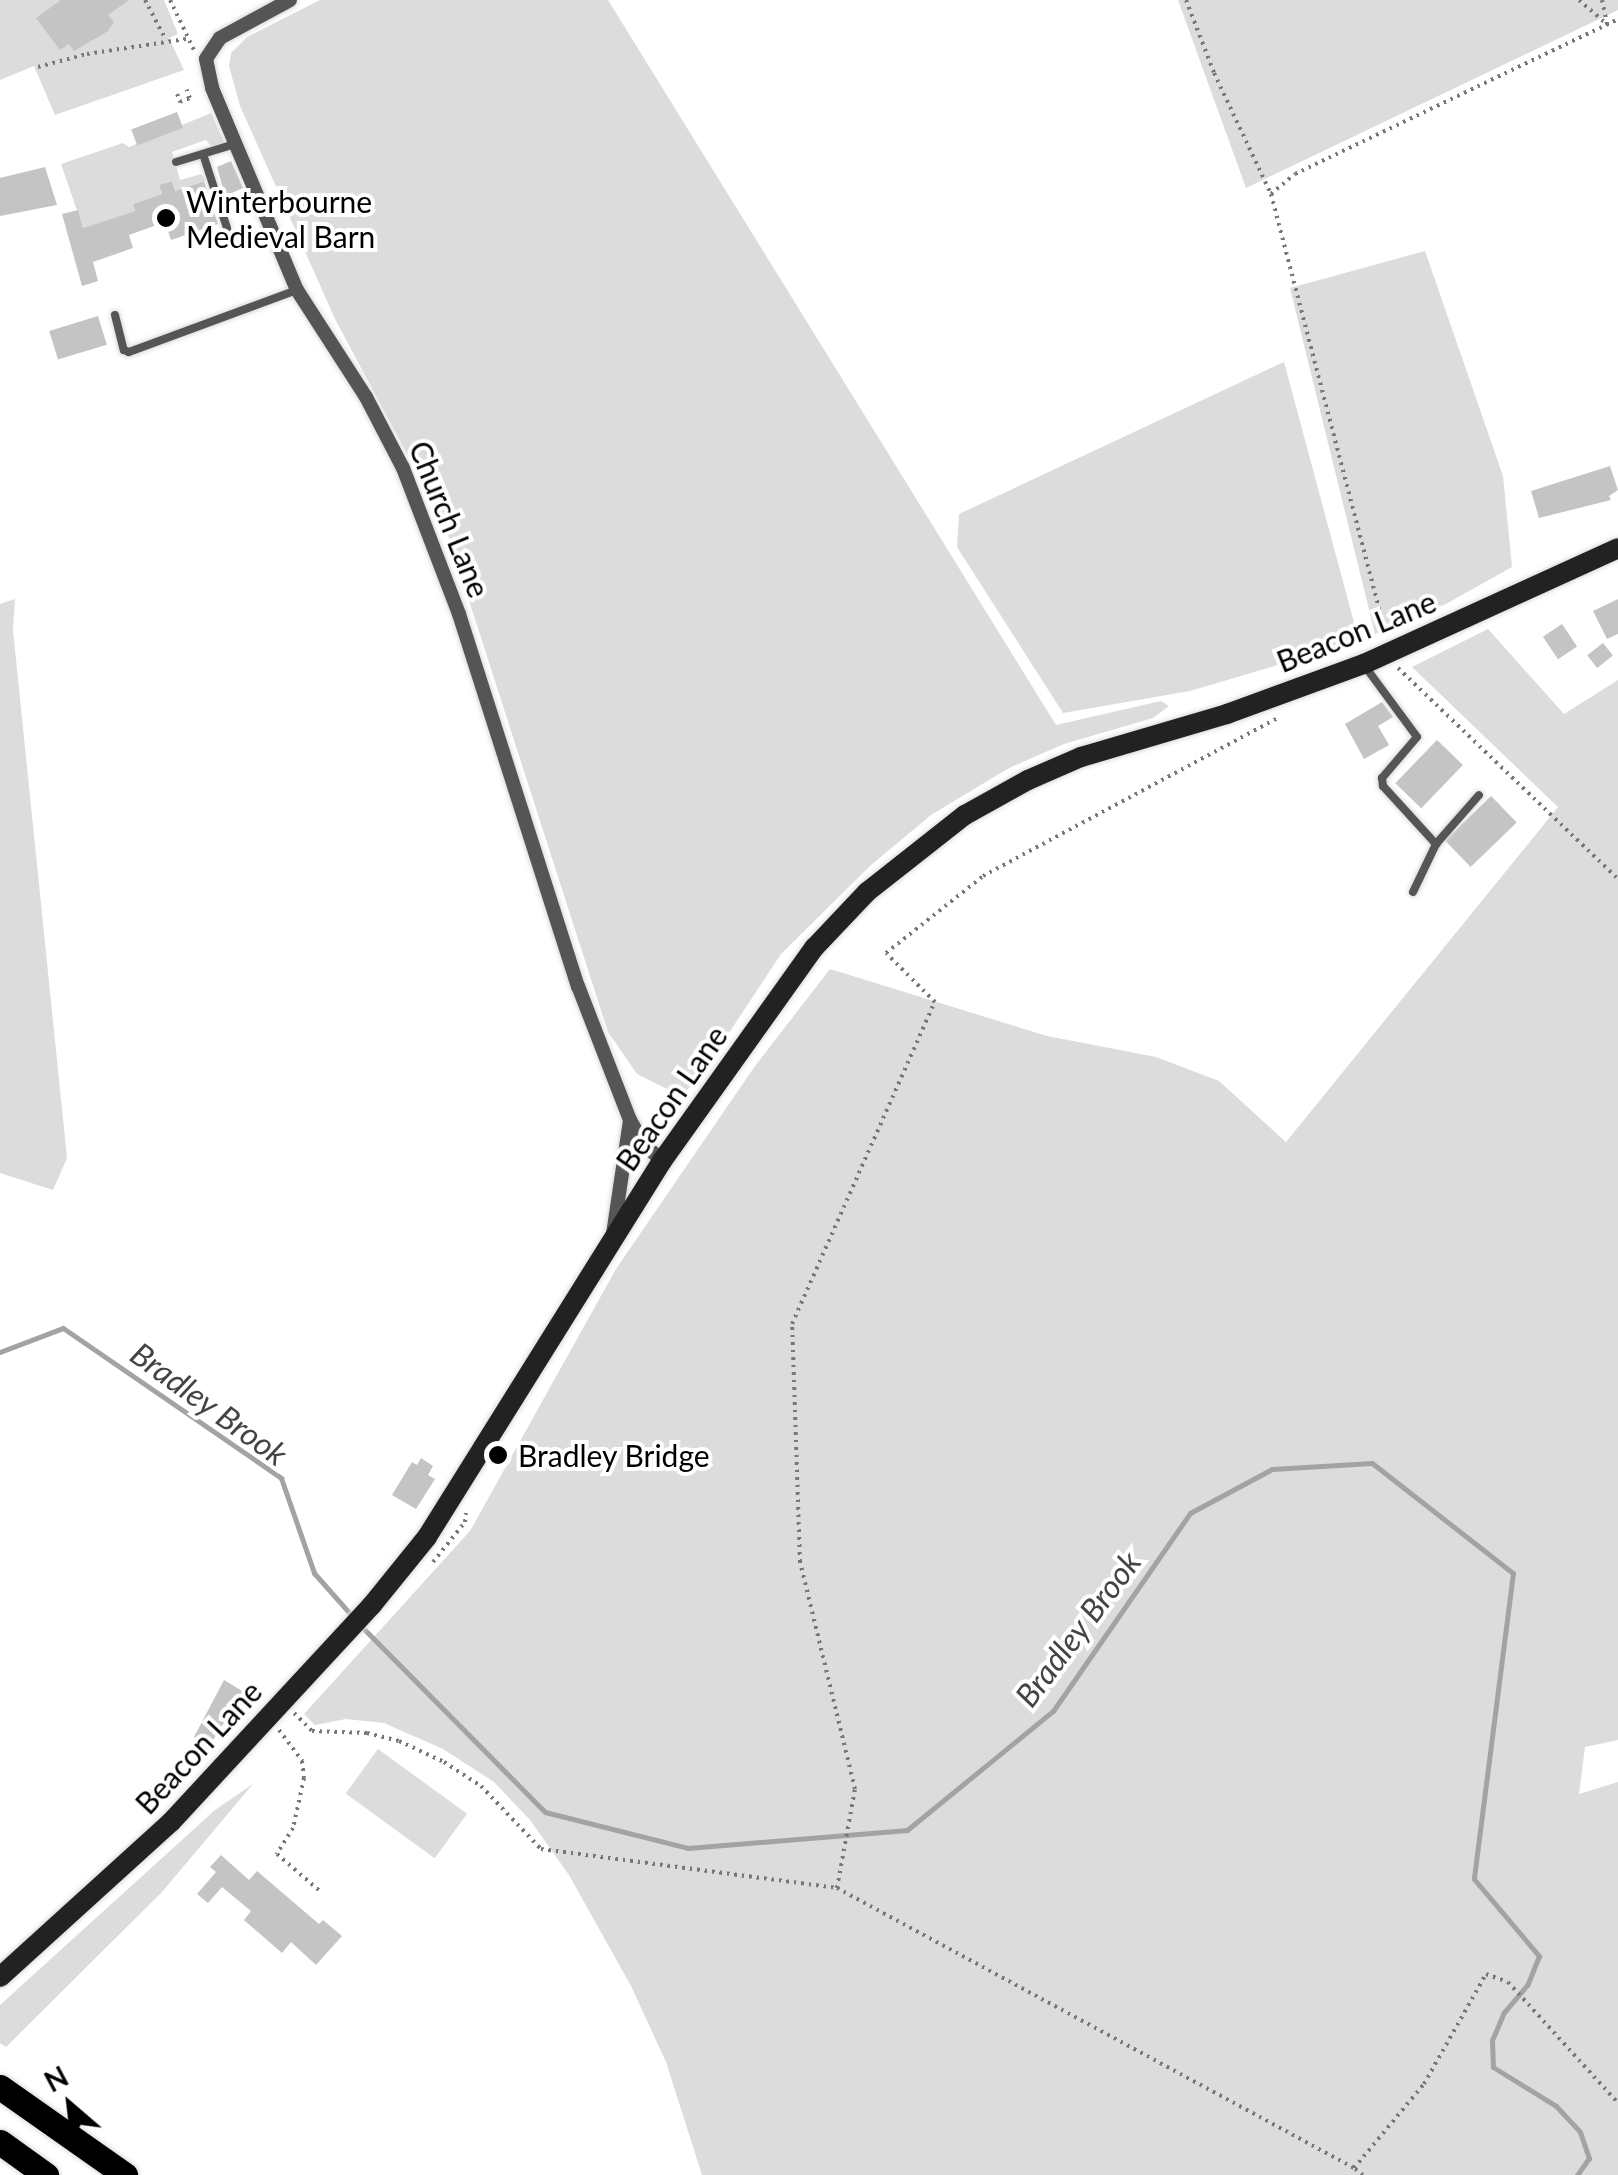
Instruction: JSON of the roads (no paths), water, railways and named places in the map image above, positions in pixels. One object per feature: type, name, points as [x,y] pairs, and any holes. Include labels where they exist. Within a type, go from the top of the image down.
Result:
[{"type":"highway","points":[[0,2087],[126,2175]]},
{"type":"highway","points":[[0,2142],[46,2175]]},
{"type":"main road","name":"Beacon Lane","points":[[0,1977],[171,1822],[372,1605],[462,1486],[662,1161],[814,948],[867,892],[965,816],[1081,757],[1227,714],[1390,654],[1618,548]]},
{"type":"street","name":"Church Lane","points":[[290,0],[220,38],[206,60],[207,69],[297,290],[366,397],[402,468],[459,614],[578,986],[630,1120],[644,1144],[662,1161]]},
{"type":"street","name":"Church Lane","points":[[613,1235],[630,1120]]},
{"type":"lane","points":[[176,162],[235,144]]},
{"type":"lane","points":[[203,154],[227,228]]},
{"type":"lane","points":[[115,315],[124,350],[130,352],[297,290]]},
{"type":"lane","points":[[1364,664],[1416,738],[1382,778],[1383,786],[1436,844]]},
{"type":"lane","points":[[1413,892],[1436,844],[1479,795]]},
{"type":"waterway","name":"Bradley Brook","points":[[0,1352],[63,1328],[281,1478],[314,1573],[353,1617]]},
{"type":"waterway","name":"Bradley Brook","points":[[360,1625],[545,1812],[688,1848],[907,1830],[1053,1711],[1190,1513],[1272,1469],[1372,1463],[1513,1573],[1474,1879],[1539,1956],[1527,1985],[1504,2012],[1492,2040],[1493,2067],[1556,2106],[1580,2132],[1589,2158],[1577,2175]]},
{"type":"place","name":"Winterbourne Medieval Barn","points":[[166,218]]},
{"type":"place","name":"Bradley Bridge","points":[[498,1455]]}]
